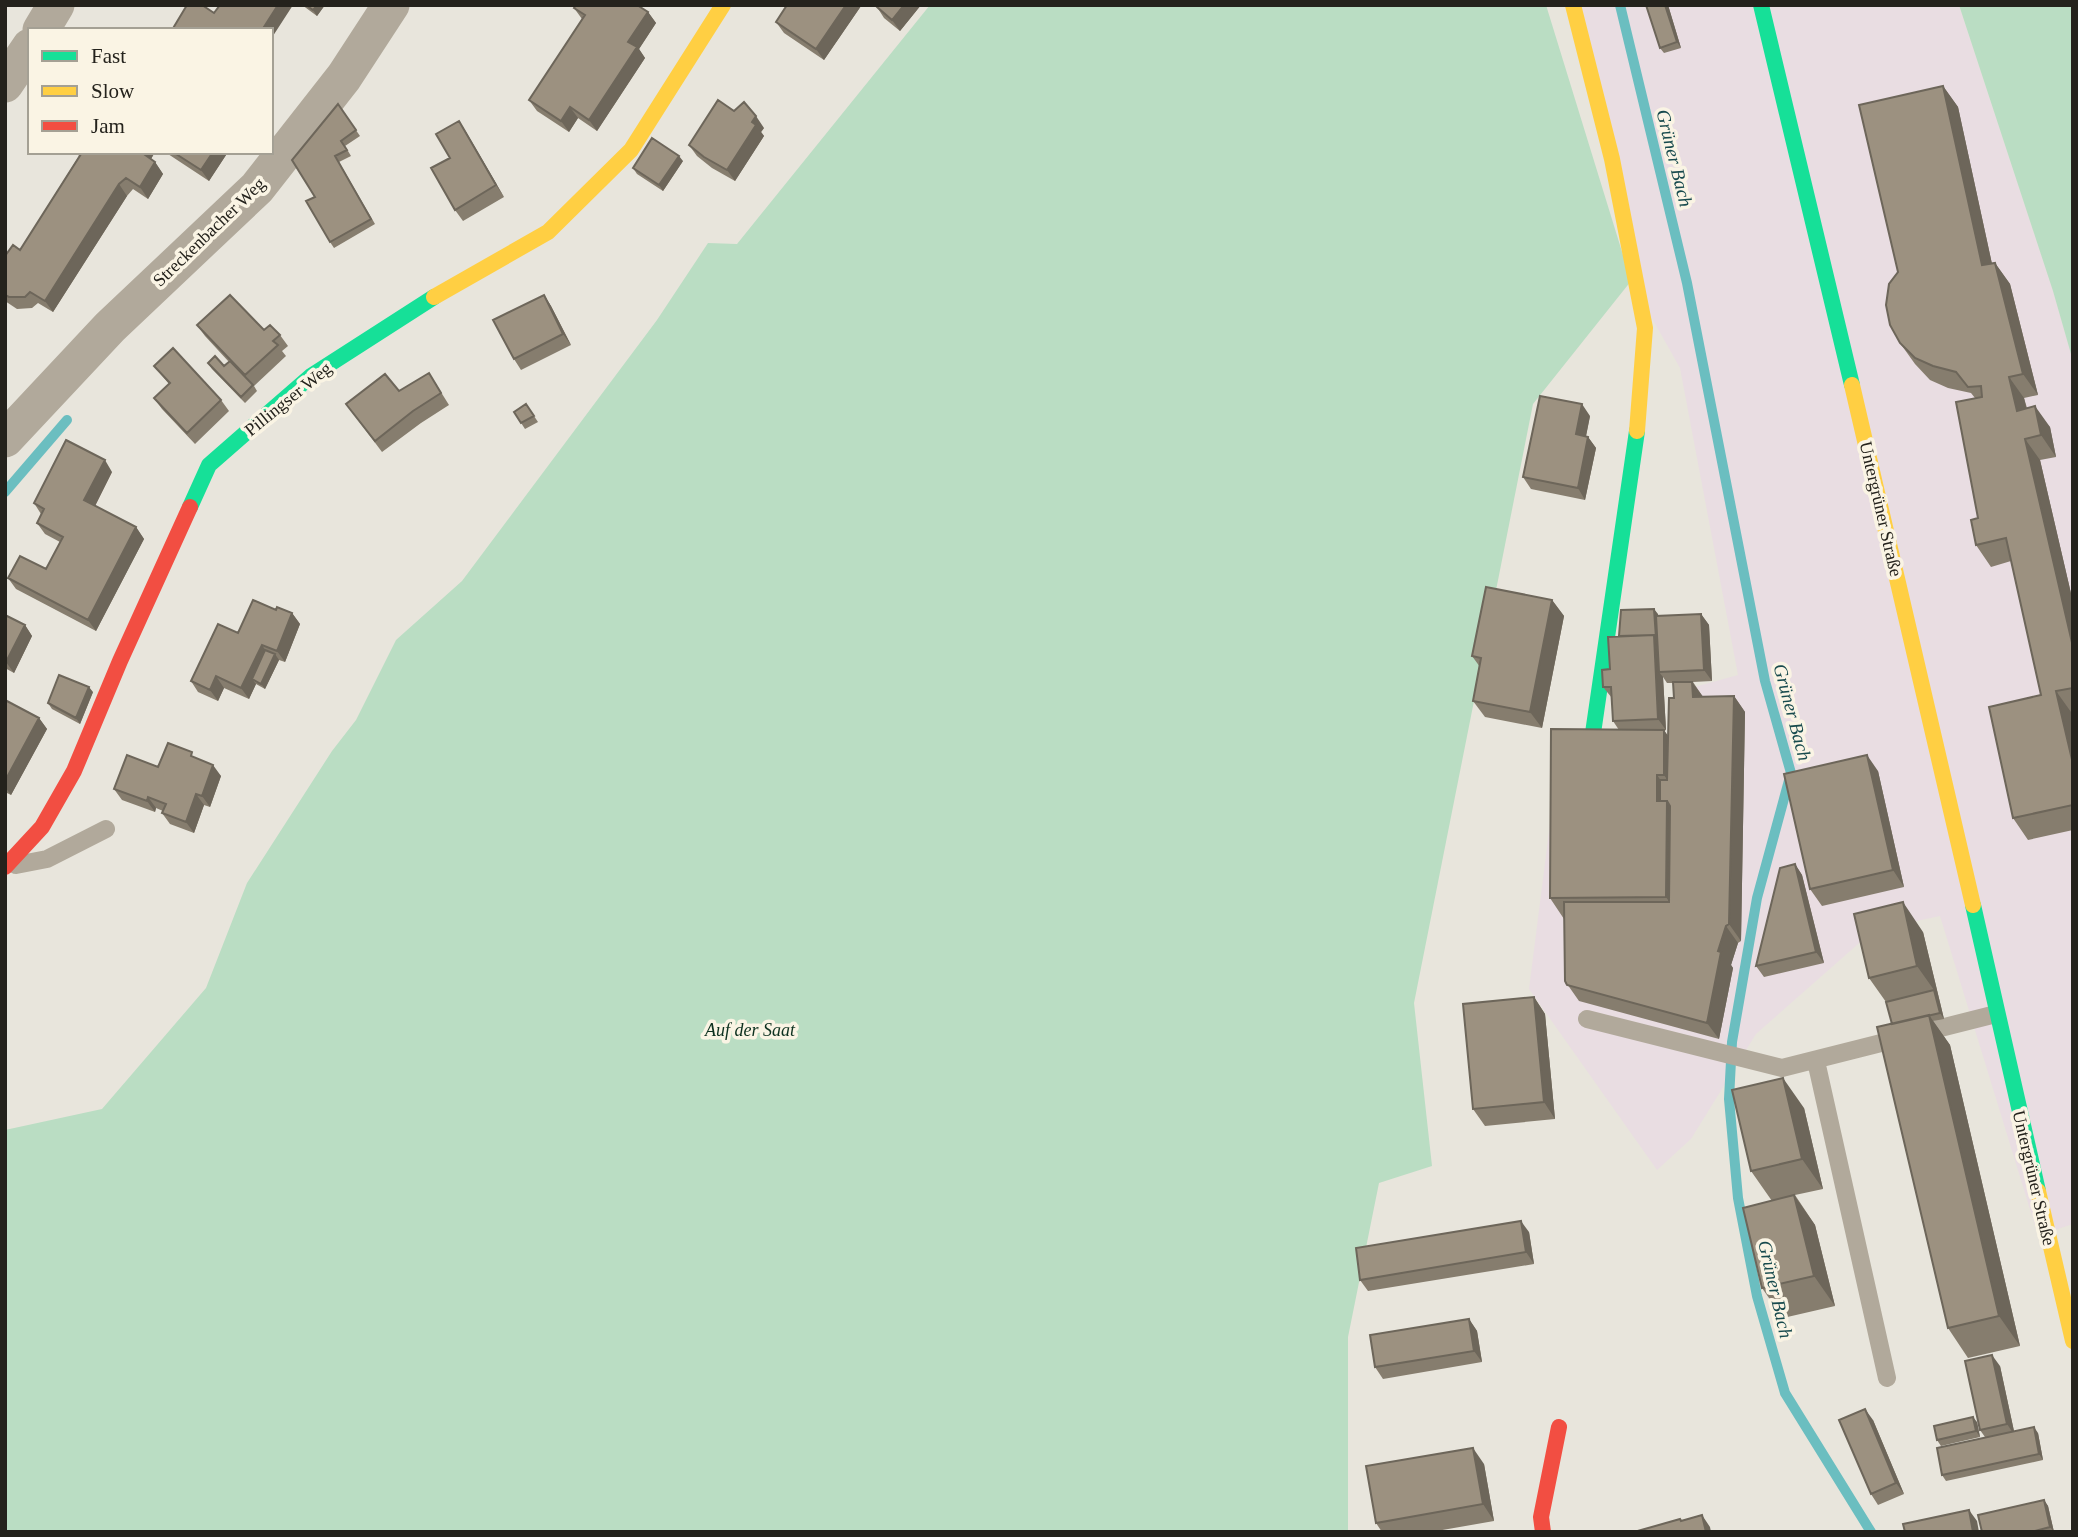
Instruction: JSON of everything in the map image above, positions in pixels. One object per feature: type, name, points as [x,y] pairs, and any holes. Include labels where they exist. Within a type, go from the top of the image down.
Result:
[{"type":"street","points":[[42,28],[56,5]]},
{"type":"street","name":"Streckenbacher Weg","points":[[5,439],[110,327],[257,188],[344,77],[391,5]]},
{"type":"street","name":"Pillingser Weg","points":[[5,869],[41,827],[74,771],[120,661],[209,465],[311,376],[447,289],[548,232],[631,150],[723,5]]},
{"type":"street","points":[[1573,5],[1612,159],[1645,328],[1639,417],[1592,740]]},
{"type":"street","name":"Untergrüner Straße","points":[[1761,5],[1869,453],[2073,1341]]},
{"type":"street","points":[[5,84],[28,50]]},
{"type":"street","points":[[1543,1532],[1541,1517],[1559,1427]]},
{"type":"lane","points":[[5,869],[47,859],[106,829]]},
{"type":"lane","points":[[1587,1019],[1782,1068],[1996,1014]]},
{"type":"lane","points":[[1816,1061],[1887,1378]]},
{"type":"shaded area","points":[[1580,5],[1959,5],[2053,291],[2073,361],[2073,1224],[2058,1229],[2036,1229],[1940,916],[1874,930],[1756,1034],[1691,1139],[1657,1170],[1529,989],[1560,745],[1673,740],[1673,693],[1738,675],[1680,368],[1631,281]]},
{"type":"green space","name":"Auf der Saat","points":[[930,5],[1546,5],[1631,281],[1533,404],[1414,1003],[1432,1166],[1379,1183],[1348,1337],[1348,1532],[5,1532],[5,1130],[102,1109],[206,988],[247,883],[332,751],[356,720],[396,640],[462,581],[657,320],[708,243],[737,244]]},
{"type":"green space","points":[[1959,5],[2073,5],[2073,361],[2053,291]]},
{"type":"building","points":[[187,5],[202,5],[214,13],[220,5],[278,5],[263,28],[173,28]]},
{"type":"building","points":[[576,5],[637,5],[648,12],[628,42],[637,47],[589,120],[570,107],[561,121],[529,100],[585,15],[574,8]]},
{"type":"building","points":[[787,5],[846,5],[816,49],[776,22]]},
{"type":"building","points":[[878,5],[904,5],[892,20]]},
{"type":"building","points":[[1646,5],[1665,5],[1677,42],[1660,48]]},
{"type":"building","points":[[1943,86],[1982,265],[1995,263],[2023,374],[2009,377],[2017,411],[2035,406],[2041,435],[2025,439],[2073,647],[2073,688],[2056,691],[2073,764],[2073,805],[2013,818],[1989,707],[2041,695],[2006,538],[1976,545],[1971,520],[1978,518],[1956,402],[1982,397],[1981,386],[1968,387],[1956,372],[1915,358],[1900,343],[1890,325],[1886,305],[1889,284],[1898,272],[1859,105]]},
{"type":"building","points":[[718,100],[734,111],[744,102],[756,116],[752,122],[756,125],[727,170],[689,145]]},
{"type":"building","points":[[338,104],[356,130],[341,141],[347,150],[335,156],[371,219],[330,242],[306,201],[315,197],[292,160]]},
{"type":"building","points":[[459,121],[496,185],[455,210],[431,168],[450,158],[436,134]]},
{"type":"building","points":[[652,138],[679,156],[659,185],[633,168]]},
{"type":"building","points":[[81,154],[144,154],[155,162],[140,187],[126,178],[119,184],[45,301],[30,292],[25,297],[5,295],[5,256],[13,245],[20,250]]},
{"type":"building","points":[[176,154],[212,154],[201,170]]},
{"type":"building","points":[[230,295],[264,330],[270,325],[280,335],[273,341],[278,345],[245,375],[197,325]]},
{"type":"building","points":[[544,295],[563,334],[514,359],[493,320]]},
{"type":"building","points":[[173,348],[221,400],[187,433],[154,398],[170,383],[154,366]]},
{"type":"building","points":[[215,356],[224,366],[230,361],[253,385],[241,397],[208,363]]},
{"type":"building","points":[[429,373],[441,393],[375,441],[346,404],[385,374],[399,391]]},
{"type":"building","points":[[1540,396],[1582,404],[1576,434],[1588,437],[1578,488],[1523,477]]},
{"type":"building","points":[[526,404],[534,416],[521,423],[514,412]]},
{"type":"building","points":[[66,440],[105,460],[84,500],[136,527],[88,620],[8,578],[20,556],[46,569],[63,537],[37,523],[44,509],[34,503]]},
{"type":"building","points":[[1486,587],[1552,600],[1530,712],[1473,701],[1481,658],[1472,656]]},
{"type":"building","points":[[253,600],[276,610],[277,607],[292,613],[277,651],[262,645],[241,688],[216,676],[210,690],[191,681],[218,624],[238,633]]},
{"type":"building","points":[[1654,609],[1656,638],[1654,635],[1619,636],[1621,610]]},
{"type":"building","points":[[1701,614],[1704,670],[1659,672],[1656,616]]},
{"type":"building","points":[[5,615],[25,625],[6,662],[5,661]]},
{"type":"building","points":[[1654,635],[1658,719],[1613,721],[1611,687],[1603,687],[1602,670],[1610,669],[1608,637]]},
{"type":"building","points":[[265,650],[275,654],[261,684],[252,679]]},
{"type":"building","points":[[59,675],[89,687],[76,718],[48,703]]},
{"type":"building","points":[[1673,682],[1692,682],[1693,697],[1734,696],[1729,924],[1718,951],[1721,952],[1707,1023],[1567,985],[1565,981],[1564,902],[1669,902],[1670,806],[1667,801],[1660,801],[1660,780],[1667,780],[1669,698],[1674,698]]},
{"type":"building","points":[[5,700],[39,718],[5,781]]},
{"type":"building","points":[[1551,729],[1664,730],[1664,775],[1657,775],[1657,801],[1667,801],[1666,897],[1550,898]]},
{"type":"building","points":[[168,743],[192,752],[191,756],[213,765],[202,796],[196,794],[186,822],[162,813],[166,804],[148,797],[147,801],[114,789],[127,755],[158,767]]},
{"type":"building","points":[[1867,755],[1893,870],[1810,889],[1784,774]]},
{"type":"building","points":[[1795,864],[1816,952],[1756,966],[1780,868]]},
{"type":"building","points":[[1903,902],[1917,966],[1869,978],[1854,914]]},
{"type":"building","points":[[1934,990],[1940,1013],[1892,1024],[1886,1002]]},
{"type":"building","points":[[1534,997],[1544,1102],[1473,1109],[1463,1004]]},
{"type":"building","points":[[1929,1015],[1999,1316],[1948,1328],[1877,1027]]},
{"type":"building","points":[[1783,1078],[1802,1159],[1751,1171],[1732,1090]]},
{"type":"building","points":[[1794,1195],[1814,1276],[1762,1288],[1743,1208]]},
{"type":"building","points":[[1521,1221],[1526,1252],[1360,1280],[1356,1248]]},
{"type":"building","points":[[1469,1319],[1474,1351],[1375,1367],[1370,1335]]},
{"type":"building","points":[[1992,1355],[2007,1424],[1980,1430],[1965,1361]]},
{"type":"building","points":[[1865,1409],[1896,1483],[1871,1494],[1839,1420]]},
{"type":"building","points":[[1973,1417],[1976,1431],[1937,1440],[1934,1426]]},
{"type":"building","points":[[2034,1427],[2039,1454],[1942,1475],[1937,1448]]},
{"type":"building","points":[[1473,1448],[1483,1504],[1376,1523],[1366,1466]]},
{"type":"building","points":[[2044,1500],[2050,1527],[2031,1532],[1982,1532],[1978,1515]]},
{"type":"building","points":[[1969,1510],[1973,1532],[1905,1532],[1903,1524]]},
{"type":"building","points":[[1702,1515],[1706,1532],[1634,1532],[1680,1519],[1681,1521]]},
{"type":"waterway","name":"Grüner Bach","points":[[1620,5],[1687,283],[1765,681],[1791,773],[1757,898],[1732,1042],[1729,1099],[1738,1198],[1757,1296],[1785,1393],[1871,1532]]},
{"type":"waterway","points":[[5,492],[67,420]]},
{"type":"traffic: fast","points":[[1761,5],[1852,385]]},
{"type":"traffic: fast","points":[[190,507],[209,465],[311,376],[434,297]]},
{"type":"traffic: fast","points":[[1592,740],[1637,431]]},
{"type":"traffic: fast","points":[[1973,905],[2038,1191]]},
{"type":"traffic: slow","points":[[434,297],[548,232],[631,150],[723,5]]},
{"type":"traffic: slow","points":[[1573,5],[1612,159],[1645,328],[1637,431]]},
{"type":"traffic: slow","points":[[1852,385],[1973,905]]},
{"type":"traffic: slow","points":[[2038,1191],[2073,1341]]},
{"type":"traffic: jam","points":[[5,867],[42,827],[74,771],[120,661],[190,507]]},
{"type":"traffic: jam","points":[[1543,1532],[1541,1517],[1559,1427]]}]
